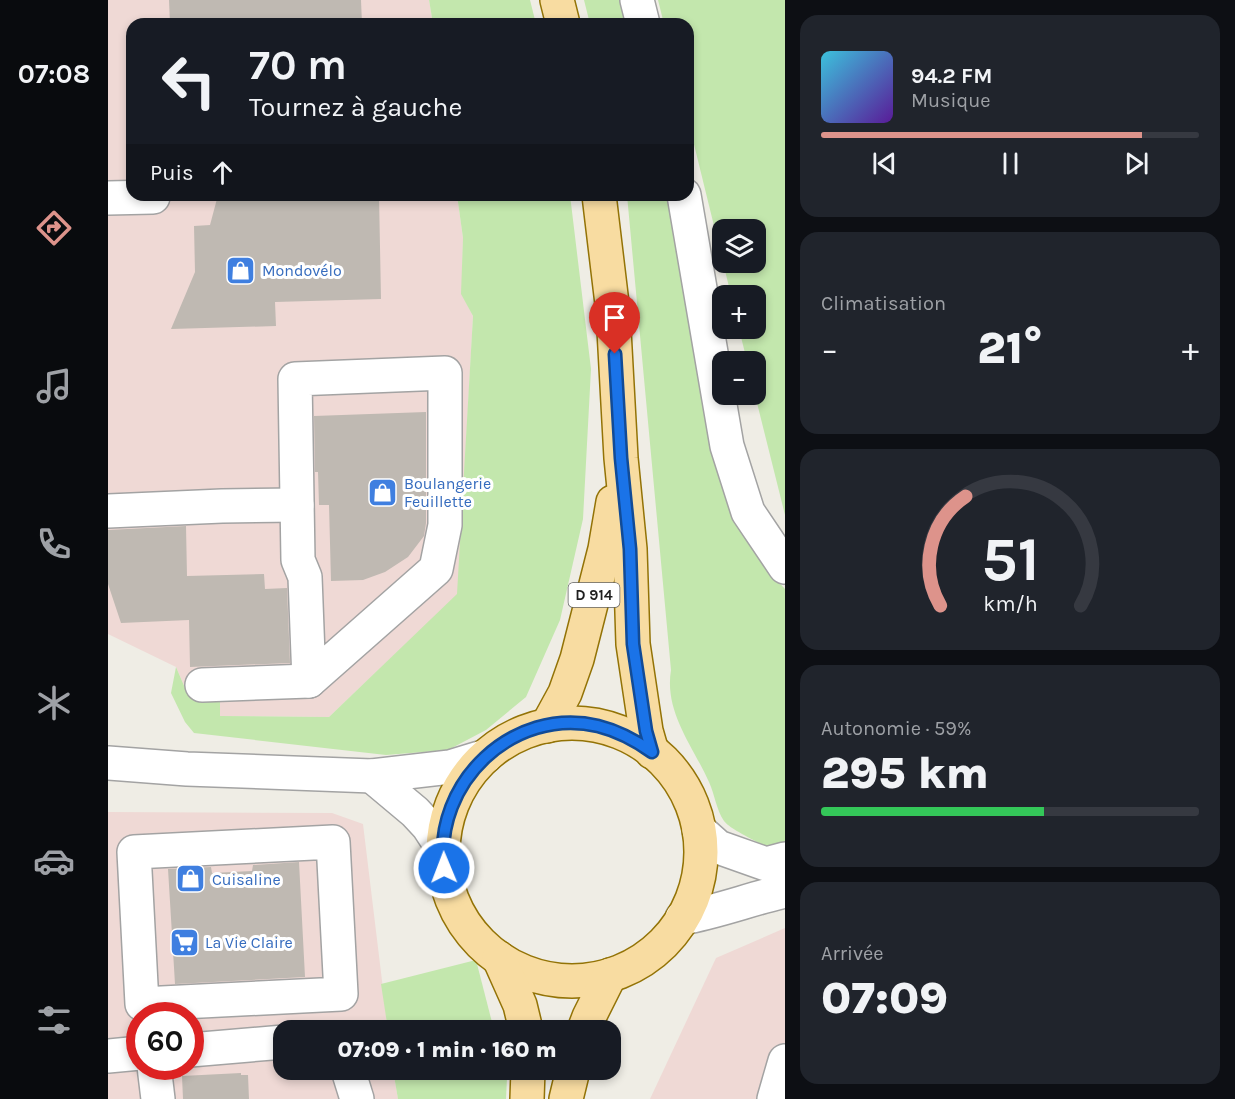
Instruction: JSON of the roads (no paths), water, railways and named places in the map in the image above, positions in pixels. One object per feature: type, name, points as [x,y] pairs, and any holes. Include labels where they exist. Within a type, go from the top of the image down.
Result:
[{"type":"main road","points":[[557,0],[562,18]]},
{"type":"main road","name":"D 914","points":[[600,201],[613,312],[621,458],[630,549],[633,644],[646,731],[652,752]]},
{"type":"main road","name":"D 914","points":[[547,726],[565,693],[577,659],[605,549],[621,458]]},
{"type":"main road","points":[[571,723],[597,726],[627,736],[652,752],[666,765],[684,790],[699,830],[698,878],[682,918],[669,936],[654,951],[635,964],[610,975],[582,980],[549,978],[522,970],[500,958],[476,938],[458,912],[446,880],[443,849],[446,821],[454,800],[464,781],[486,756],[520,734],[547,726],[571,723]]},
{"type":"main road","points":[[500,958],[520,1005],[524,1020]]},
{"type":"main road","points":[[588,1020],[610,975]]},
{"type":"main road","points":[[527,1099],[528,1080]]},
{"type":"main road","points":[[566,1099],[571,1080]]},
{"type":"street","points":[[637,0],[642,18]]},
{"type":"street","points":[[108,198],[126,198]]},
{"type":"street","points":[[685,201],[727,446],[748,512],[785,566]]},
{"type":"street","points":[[202,685],[309,681],[436,569],[445,525],[445,373],[295,379],[298,560],[305,576],[309,681]]},
{"type":"street","points":[[108,511],[297,505]]},
{"type":"street","points":[[108,763],[187,769],[372,777],[450,767],[486,756]]},
{"type":"street","points":[[372,777],[429,826],[443,849]]},
{"type":"street","points":[[699,830],[718,847],[766,864],[785,859]]},
{"type":"street","points":[[333,842],[341,994],[142,1004],[121,878],[134,852],[333,842]]},
{"type":"street","points":[[682,918],[707,914],[746,900],[785,891]]},
{"type":"street","points":[[204,1049],[273,1043]]},
{"type":"street","points":[[108,1056],[126,1054]]},
{"type":"street","points":[[156,1080],[158,1099]]},
{"type":"street","points":[[351,1080],[357,1099]]},
{"type":"place","name":"Mondovélo","points":[[241,270]]},
{"type":"place","name":"Boulangerie Feuillette","points":[[383,492]]},
{"type":"place","name":"Cuisaline","points":[[191,879]]},
{"type":"place","name":"La Vie Claire","points":[[184,942]]}]
